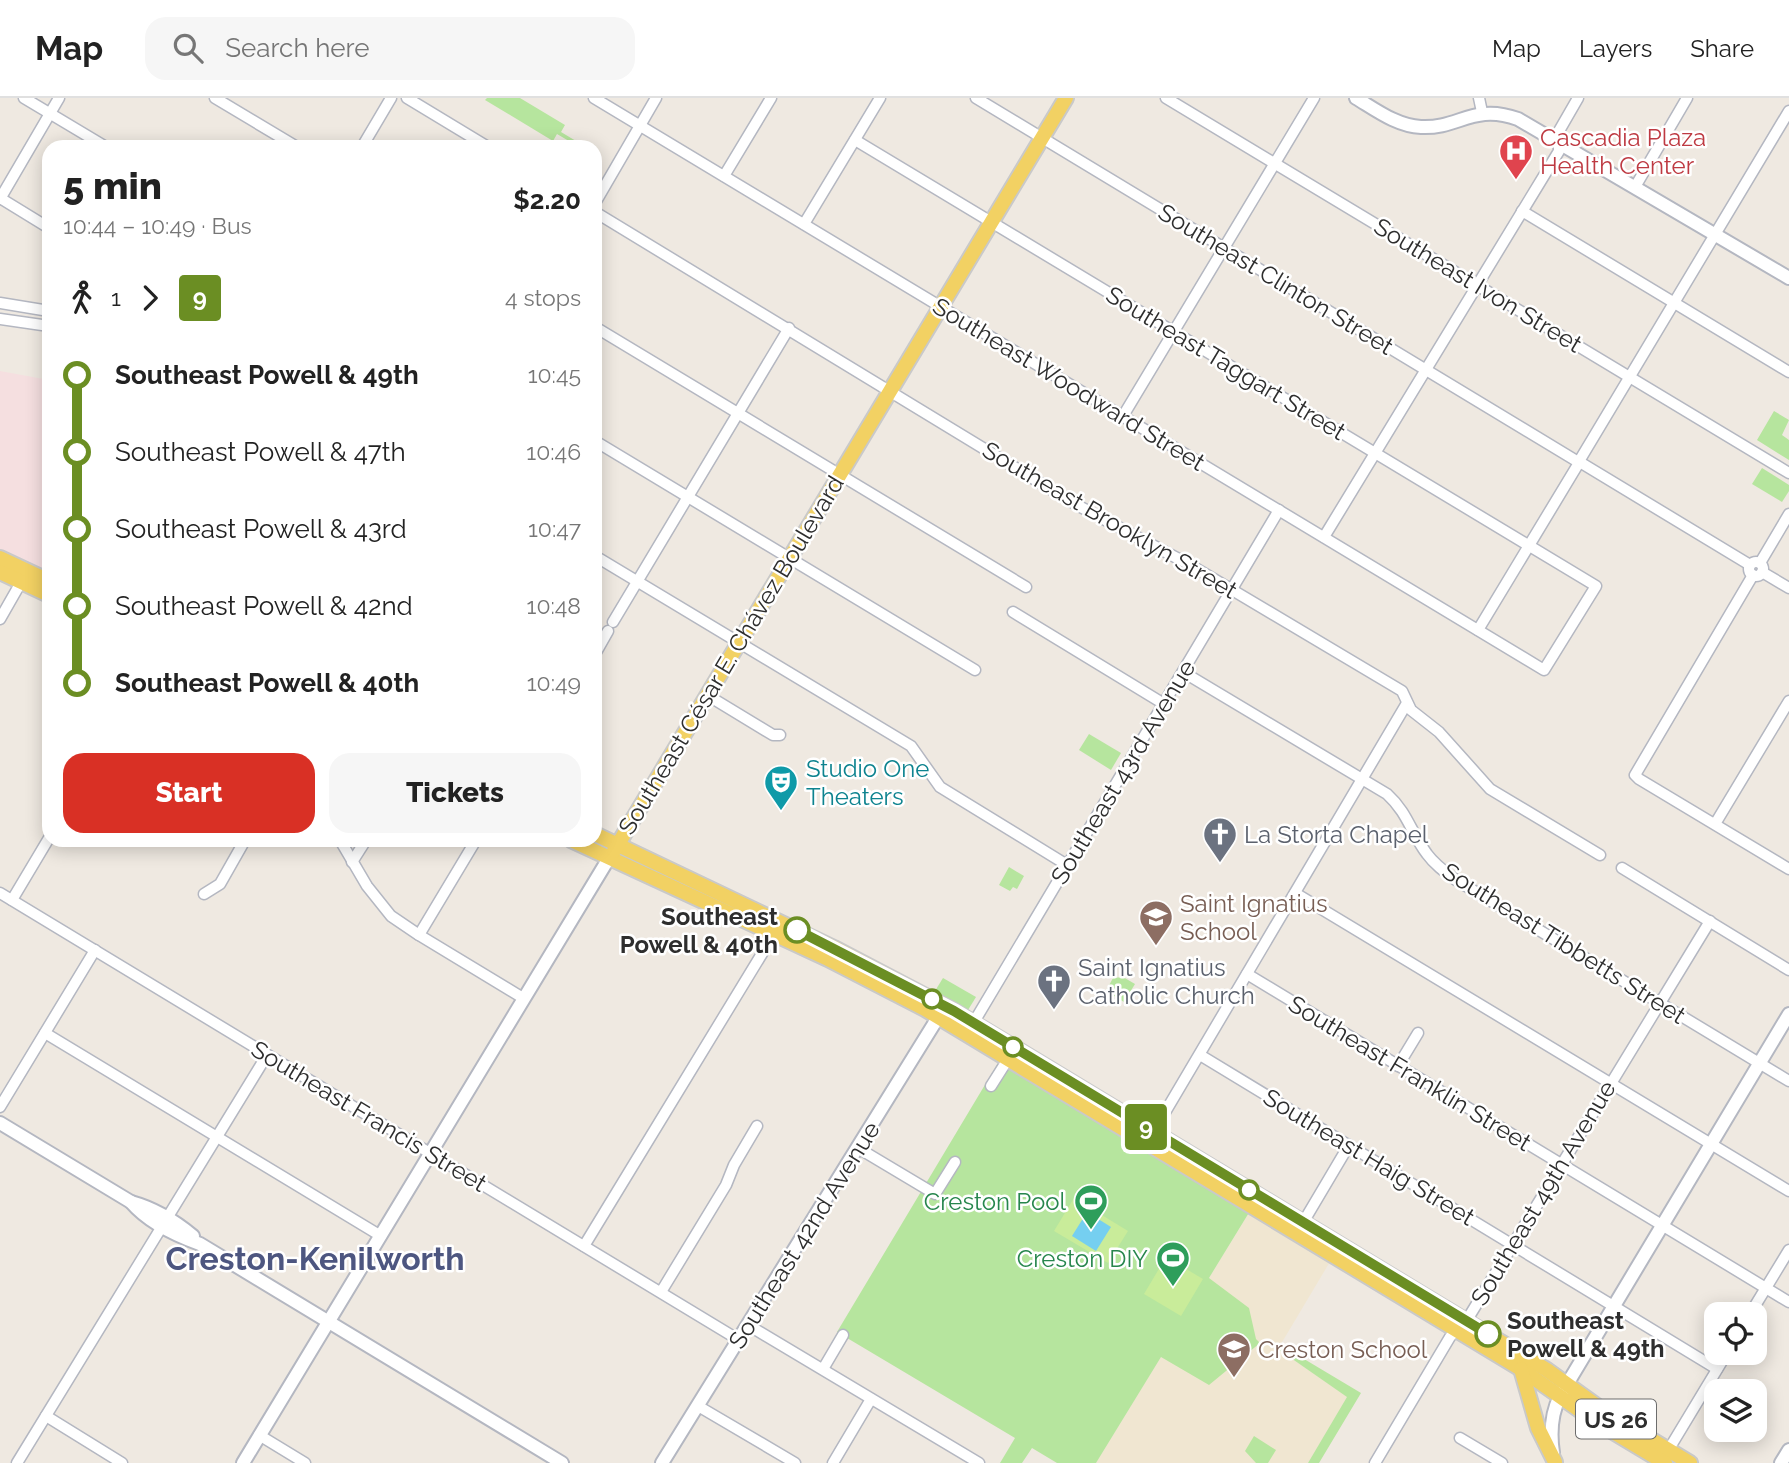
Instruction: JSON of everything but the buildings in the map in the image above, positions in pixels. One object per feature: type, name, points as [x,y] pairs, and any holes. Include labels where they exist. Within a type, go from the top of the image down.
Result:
[{"type":"main road","name":"Southeast César E. Chávez Boulevard","points":[[243,1463],[1066,98]]},
{"type":"main road","points":[[1356,98],[1388,117],[1418,127],[1440,125],[1482,112],[1518,118],[1789,278]]},
{"type":"main road","points":[[0,558],[42,590]]},
{"type":"main road","points":[[0,572],[42,580]]},
{"type":"main road","name":"US 26","points":[[602,838],[942,1012],[1460,1325],[1563,1390],[1595,1421],[1665,1458],[1690,1463]]},
{"type":"main road","name":"US 26","points":[[586,847],[777,928]]},
{"type":"main road","name":"Southeast 42nd Avenue","points":[[662,1463],[942,1012]]},
{"type":"main road","points":[[1553,1463],[1551,1428],[1554,1408],[1563,1390],[1789,1014]]},
{"type":"main road","points":[[0,1123],[131,1202],[144,1205],[165,1222],[191,1234],[200,1244],[562,1463]]},
{"type":"main road","name":"US 26","points":[[1460,1325],[1521,1369],[1563,1390]]},
{"type":"main road","points":[[1521,1369],[1538,1428],[1553,1463]]},
{"type":"main road","points":[[1781,1463],[1789,1450]]},
{"type":"street","points":[[24,98],[94,140]]},
{"type":"street","points":[[42,224],[0,199],[59,98]]},
{"type":"street","points":[[215,98],[285,140]]},
{"type":"street","points":[[366,140],[391,98]]},
{"type":"street","points":[[407,98],[476,140]]},
{"type":"street","name":"Southeast Woodward Street","points":[[594,98],[1544,670]]},
{"type":"street","points":[[602,191],[656,98]]},
{"type":"street","points":[[724,176],[771,98]]},
{"type":"street","points":[[804,224],[880,98]]},
{"type":"street","name":"Southeast Clinton Street","points":[[976,98],[1789,588]]},
{"type":"street","name":"Southeast Ivon Street","points":[[1166,98],[1789,473]]},
{"type":"street","points":[[1123,416],[1314,98]]},
{"type":"street","points":[[1479,98],[1482,112]]},
{"type":"street","points":[[1324,537],[1559,151],[1559,131],[1578,98]]},
{"type":"street","points":[[1635,187],[1687,98]]},
{"type":"street","points":[[1478,630],[1789,111]]},
{"type":"street","name":"Southeast Taggart Street","points":[[855,140],[1596,586],[1544,670]]},
{"type":"street","points":[[1522,211],[1789,372]]},
{"type":"street","name":"Southeast Brooklyn Street","points":[[602,216],[1075,504],[1232,589],[1402,691],[1411,710],[1449,743],[1475,776],[1490,789],[1600,855]]},
{"type":"street","points":[[0,303],[42,310]]},
{"type":"street","points":[[0,319],[42,325]]},
{"type":"street","points":[[602,642],[789,328]]},
{"type":"street","points":[[602,331],[1026,587]]},
{"type":"street","points":[[602,445],[975,670]]},
{"type":"street","name":"Southeast 43rd Avenue","points":[[970,1029],[1279,510]]},
{"type":"street","points":[[1789,514],[1635,775],[1789,869]]},
{"type":"street","points":[[602,560],[911,746],[940,787],[1068,866]]},
{"type":"street","points":[[0,619],[24,576]]},
{"type":"street","points":[[1013,612],[1164,704]]},
{"type":"street","name":"Southeast Tibbetts Street","points":[[1183,672],[1387,793],[1404,812],[1422,847],[1439,868],[1456,880],[1789,1081]]},
{"type":"street","points":[[707,695],[773,735],[780,735]]},
{"type":"street","points":[[1715,824],[1789,701]]},
{"type":"street","points":[[1150,1137],[1407,703]]},
{"type":"street","points":[[12,900],[44,847]]},
{"type":"street","points":[[204,894],[220,884],[241,847]]},
{"type":"street","points":[[344,847],[378,902],[397,920],[523,998]]},
{"type":"street","points":[[352,862],[362,847]]},
{"type":"street","points":[[419,935],[472,847]]},
{"type":"street","points":[[1622,868],[1789,970]]},
{"type":"street","name":"Southeast Francis Street","points":[[0,893],[738,1340]]},
{"type":"street","points":[[1295,893],[1789,1191]]},
{"type":"street","name":"Southeast 49th Avenue","points":[[1375,1463],[1450,1337],[1512,1244],[1710,921]]},
{"type":"street","points":[[584,1246],[777,928]]},
{"type":"street","points":[[0,1107],[95,950]]},
{"type":"street","name":"Southeast Franklin Street","points":[[1247,974],[1789,1302]]},
{"type":"street","points":[[1398,1066],[1418,1032]]},
{"type":"street","points":[[45,1033],[380,1236]]},
{"type":"street","points":[[991,1086],[1011,1054]]},
{"type":"street","points":[[17,1463],[267,1055]]},
{"type":"street","name":"Southeast Haig Street","points":[[1200,1055],[1717,1368]]},
{"type":"street","points":[[661,1292],[726,1185],[734,1165],[757,1126]]},
{"type":"street","points":[[1300,1228],[1349,1145]]},
{"type":"street","points":[[858,1148],[936,1194],[955,1162]]},
{"type":"street","points":[[1757,1302],[1789,1250]]},
{"type":"street","points":[[748,1325],[979,1463]]},
{"type":"street","points":[[823,1369],[843,1335]]},
{"type":"street","points":[[1665,1458],[1719,1365]]},
{"type":"street","points":[[833,1463],[871,1399]]},
{"type":"street","points":[[698,1406],[795,1463]]},
{"type":"street","points":[[46,1416],[122,1463]]},
{"type":"street","points":[[260,1435],[305,1463]]},
{"type":"street","points":[[1460,1438],[1488,1459],[1502,1463]]},
{"type":"shaded area","points":[[0,371],[42,379],[42,571],[0,551]]},
{"type":"shaded area","name":"Creston School","points":[[1250,1211],[1331,1260],[1278,1349],[1348,1397],[1308,1463],[1096,1463]]},
{"type":"green space","points":[[520,98],[565,125],[561,132],[574,140],[567,140],[557,134],[551,140],[485,100]]},
{"type":"green space","points":[[1774,411],[1789,420],[1782,435],[1789,440],[1789,460],[1757,440]]},
{"type":"green space","points":[[1762,468],[1789,485],[1789,491],[1782,502],[1752,484]]},
{"type":"green space","points":[[1089,734],[1121,753],[1111,770],[1079,750]]},
{"type":"green space","points":[[1009,867],[1024,876],[1017,889],[1013,887],[1010,891],[999,885]]},
{"type":"green space","points":[[1123,977],[1135,984],[1124,1002],[1106,991],[1113,978]]},
{"type":"green space","points":[[943,978],[976,997],[968,1010],[935,991]]},
{"type":"green space","points":[[998,1063],[1086,1112],[1250,1211],[1209,1278],[1249,1308],[1256,1339],[1260,1343],[1209,1385],[1161,1357],[1096,1463],[1057,1463],[1032,1448],[1022,1463],[1000,1463],[1015,1438],[837,1332]]},
{"type":"green space","points":[[1074,1198],[1128,1231],[1108,1263],[1054,1231]]},
{"type":"green space","points":[[1166,1257],[1203,1279],[1181,1316],[1144,1294]]},
{"type":"green space","points":[[1279,1344],[1361,1393],[1319,1463],[1308,1463],[1347,1397],[1278,1349]]},
{"type":"green space","points":[[1254,1436],[1276,1450],[1268,1463],[1256,1463],[1245,1451]]},
{"type":"water","name":"Creston Pool","points":[[1087,1212],[1111,1227],[1096,1251],[1072,1236]]},
{"type":"bus line","name":"9","points":[[797,930],[954,1011],[1488,1334]]},
{"type":"place","name":"Cascadia Plaza Health Center","points":[[1516,181]]},
{"type":"place","name":"Studio One Theaters","points":[[781,812]]},
{"type":"place","name":"La Storta Chapel","points":[[1220,864]]},
{"type":"place","name":"Southeast Powell & 40th","points":[[797,930]]},
{"type":"place","name":"Saint Ignatius School","points":[[1156,947]]},
{"type":"place","name":"Saint Ignatius Catholic Church","points":[[1054,1011]]},
{"type":"place","name":"Creston Pool","points":[[1091,1231]]},
{"type":"place","name":"Creston DIY","points":[[1173,1288]]},
{"type":"place","name":"Southeast Powell & 49th","points":[[1488,1334]]},
{"type":"place","name":"Creston School","points":[[1234,1379]]},
{"type":"district","name":"Creston-Kenilworth","points":[[315,1258]]}]
